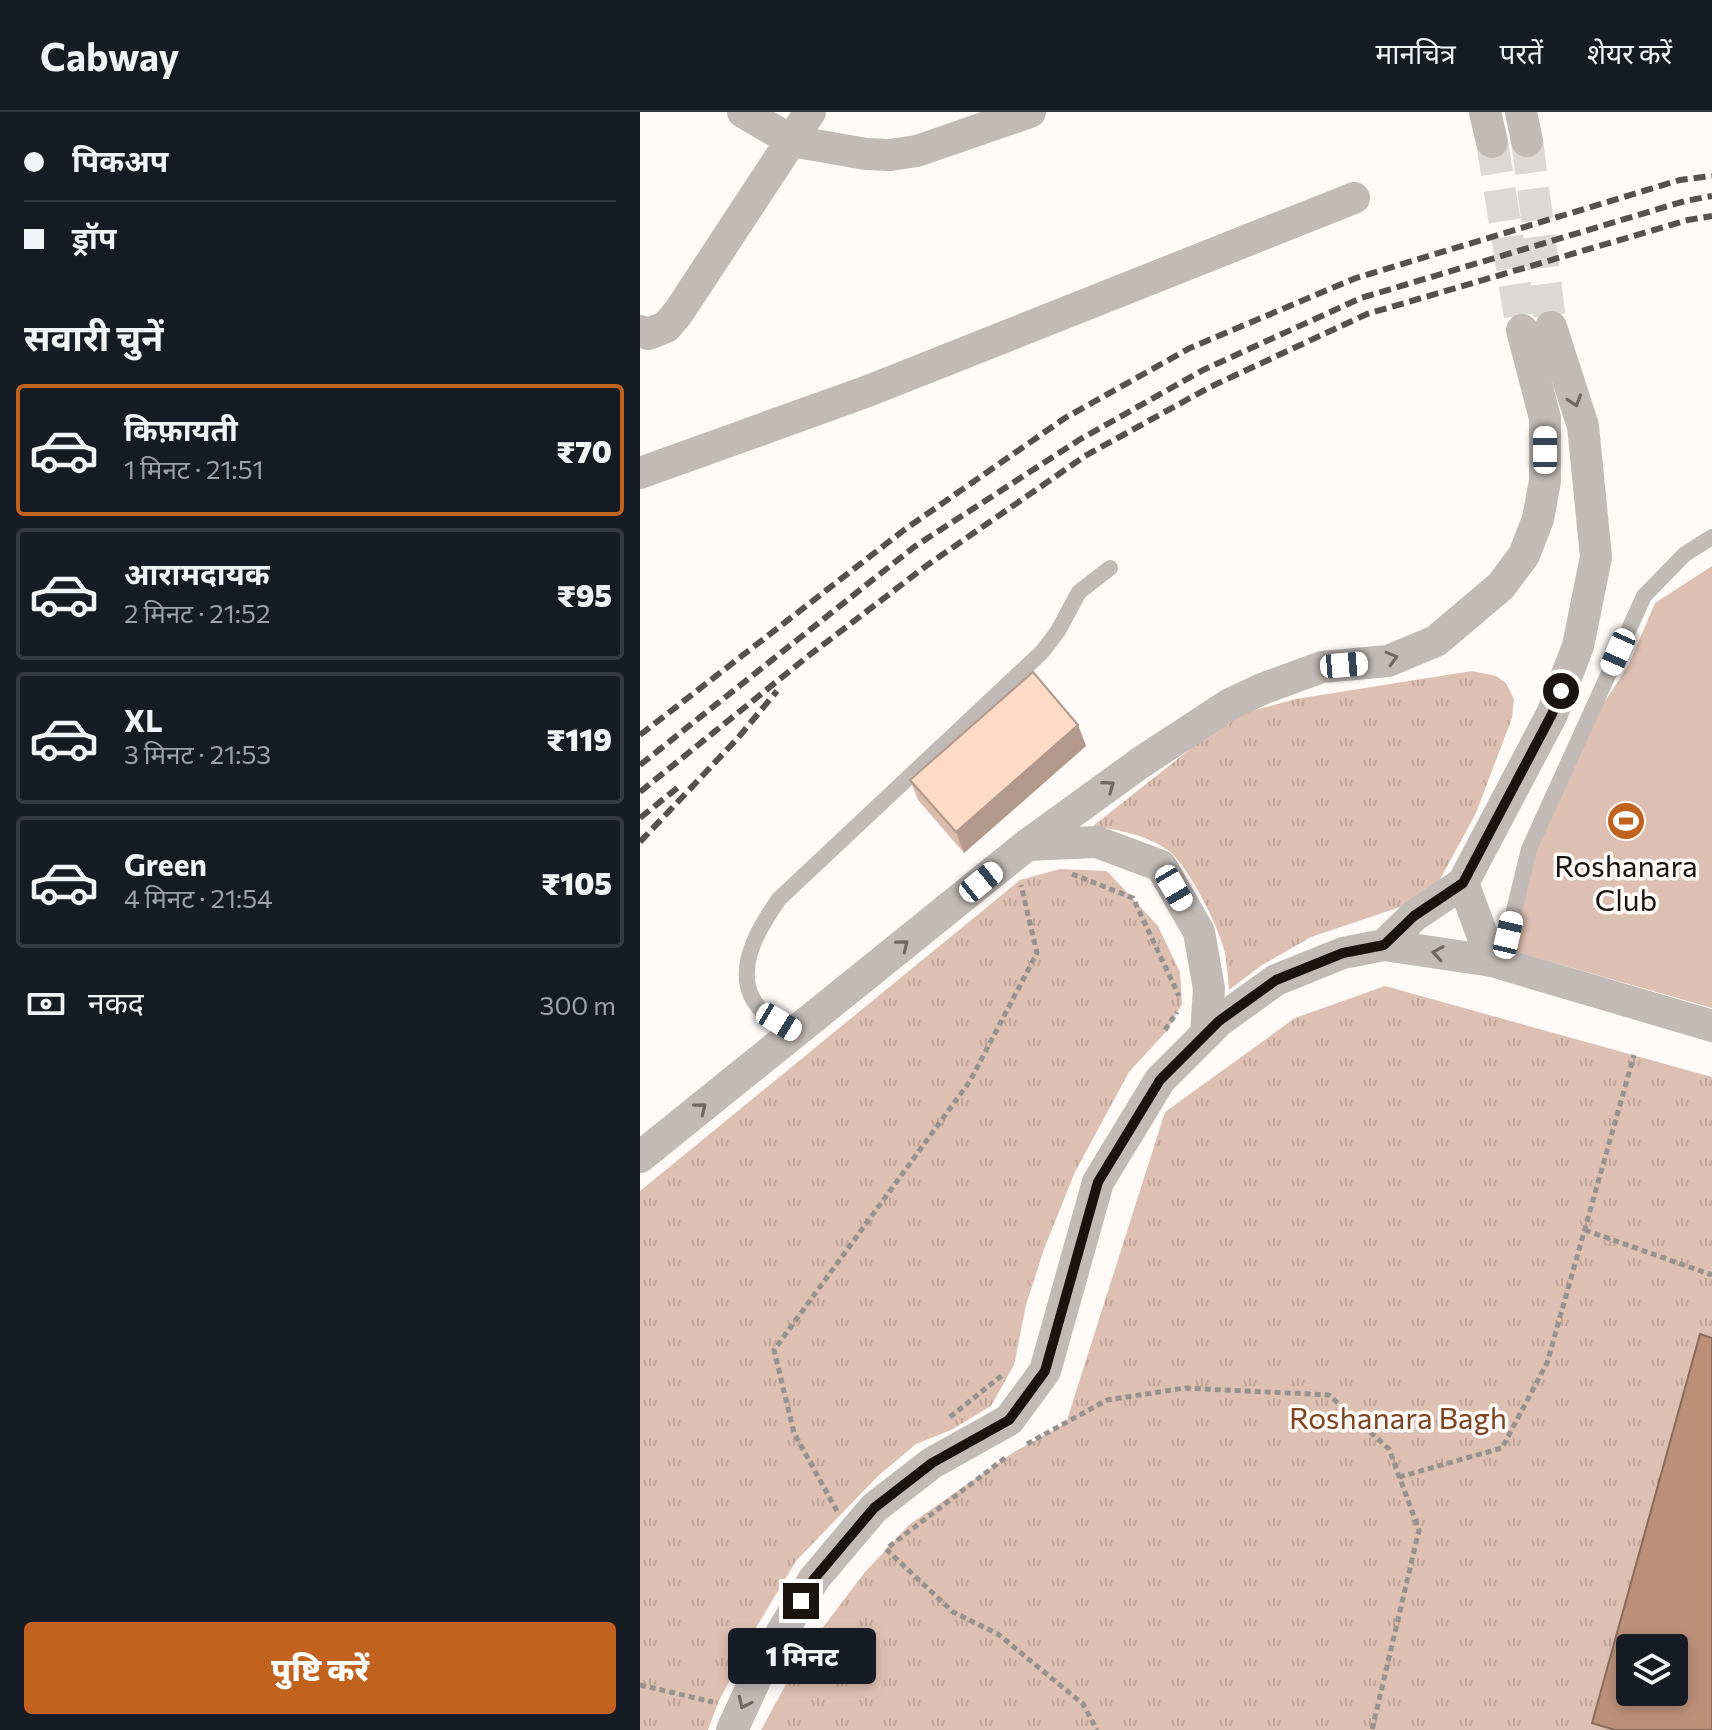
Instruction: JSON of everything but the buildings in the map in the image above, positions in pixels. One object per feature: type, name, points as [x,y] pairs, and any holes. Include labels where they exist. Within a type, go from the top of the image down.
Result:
[{"type":"street","points":[[743,112],[792,141],[866,154],[890,155],[917,151],[1030,112]]},
{"type":"street","points":[[640,331],[648,334],[666,327],[678,313],[810,112]]},
{"type":"street","points":[[640,473],[868,391],[1354,198]]},
{"type":"street","points":[[640,1157],[1027,845],[1140,763],[1230,704],[1322,667],[1388,661],[1436,641],[1501,586],[1524,555],[1538,519],[1545,481],[1545,418],[1536,328],[1583,426],[1596,557],[1578,646],[1552,714],[1463,883],[1414,916],[1384,945]]},
{"type":"street","points":[[1027,845],[1097,842],[1161,866],[1199,932],[1209,989],[1206,1034]]},
{"type":"street","points":[[1463,883],[1497,963]]},
{"type":"street","points":[[725,1717],[762,1665],[814,1579],[874,1508],[932,1463],[1009,1420],[1045,1371],[1098,1182],[1160,1080],[1219,1021],[1276,980],[1343,953],[1384,945],[1497,963],[1712,1026]]},
{"type":"lane","points":[[1497,963],[1529,849],[1644,596],[1685,554],[1712,537]]},
{"type":"lane","points":[[795,1032],[764,1012],[752,996],[747,976],[749,951],[757,930],[779,899],[1042,652],[1058,631],[1079,592],[1110,568]]},
{"type":"path","points":[[847,1508],[838,1516],[794,1433],[774,1350],[970,1081],[1024,978],[1037,953],[1020,880]]},
{"type":"path","points":[[1133,898],[1182,1004],[1158,1041]]},
{"type":"path","points":[[1399,1477],[1502,1448],[1547,1363],[1634,1055]]},
{"type":"path","points":[[1585,1230],[1712,1275]]},
{"type":"path","points":[[940,1425],[1014,1365]]},
{"type":"path","points":[[1097,1730],[1083,1704],[998,1634],[953,1612],[886,1549],[1014,1452],[1107,1400],[1185,1388],[1329,1395],[1389,1449],[1419,1530],[1372,1730]]},
{"type":"path","points":[[640,1685],[725,1717]]},
{"type":"green space","name":"Roshanara Club","points":[[1712,566],[1712,1008],[1510,950],[1513,885],[1568,758],[1628,666],[1655,603]]},
{"type":"green space","points":[[1472,671],[1496,676],[1506,683],[1514,699],[1512,718],[1476,813],[1437,885],[1421,900],[1311,937],[1262,965],[1229,990],[1225,953],[1217,929],[1194,883],[1177,858],[1161,845],[1142,837],[1093,826],[1232,716],[1296,699]]},
{"type":"green space","points":[[1060,869],[1107,871],[1158,926],[1180,972],[1182,1004],[1166,1032],[1129,1072],[1075,1172],[1044,1249],[1026,1305],[1014,1365],[991,1406],[951,1430],[916,1444],[878,1476],[796,1561],[757,1626],[718,1703],[708,1730],[640,1730],[640,1191],[1020,880]]},
{"type":"green space","name":"Roshanara Bagh","points":[[1385,986],[1712,1077],[1712,1730],[761,1730],[802,1655],[865,1572],[910,1524],[1014,1452],[1066,1423],[1165,1112],[1295,1018]]},
{"type":"shaded area","points":[[1700,1334],[1712,1338],[1712,1730],[1615,1730],[1592,1723],[1616,1637],[1616,1706],[1688,1706],[1688,1634],[1617,1634]]},
{"type":"tunnel","points":[[1527,141],[1551,327]]},
{"type":"tunnel","points":[[1492,142],[1522,330]]},
{"type":"railway","points":[[640,735],[904,530],[1065,418],[1190,348],[1356,278],[1680,180],[1712,176]]},
{"type":"railway","points":[[640,765],[914,547],[1079,440],[1203,370],[1361,298],[1685,201],[1712,196]]},
{"type":"railway","points":[[640,792],[926,566],[1085,456],[1210,387],[1367,314],[1688,220],[1712,216]]},
{"type":"railway","points":[[640,842],[737,739],[777,691]]},
{"type":"railway","points":[[640,818],[681,785]]},
{"type":"place","name":"Roshanara Club","points":[[1626,821]]},
{"type":"route","points":[[801,1601],[814,1579],[874,1508],[932,1463],[1009,1420],[1045,1371],[1098,1182],[1160,1080],[1219,1021],[1276,980],[1343,953],[1384,945],[1414,916],[1463,883],[1552,714],[1561,691]]}]
